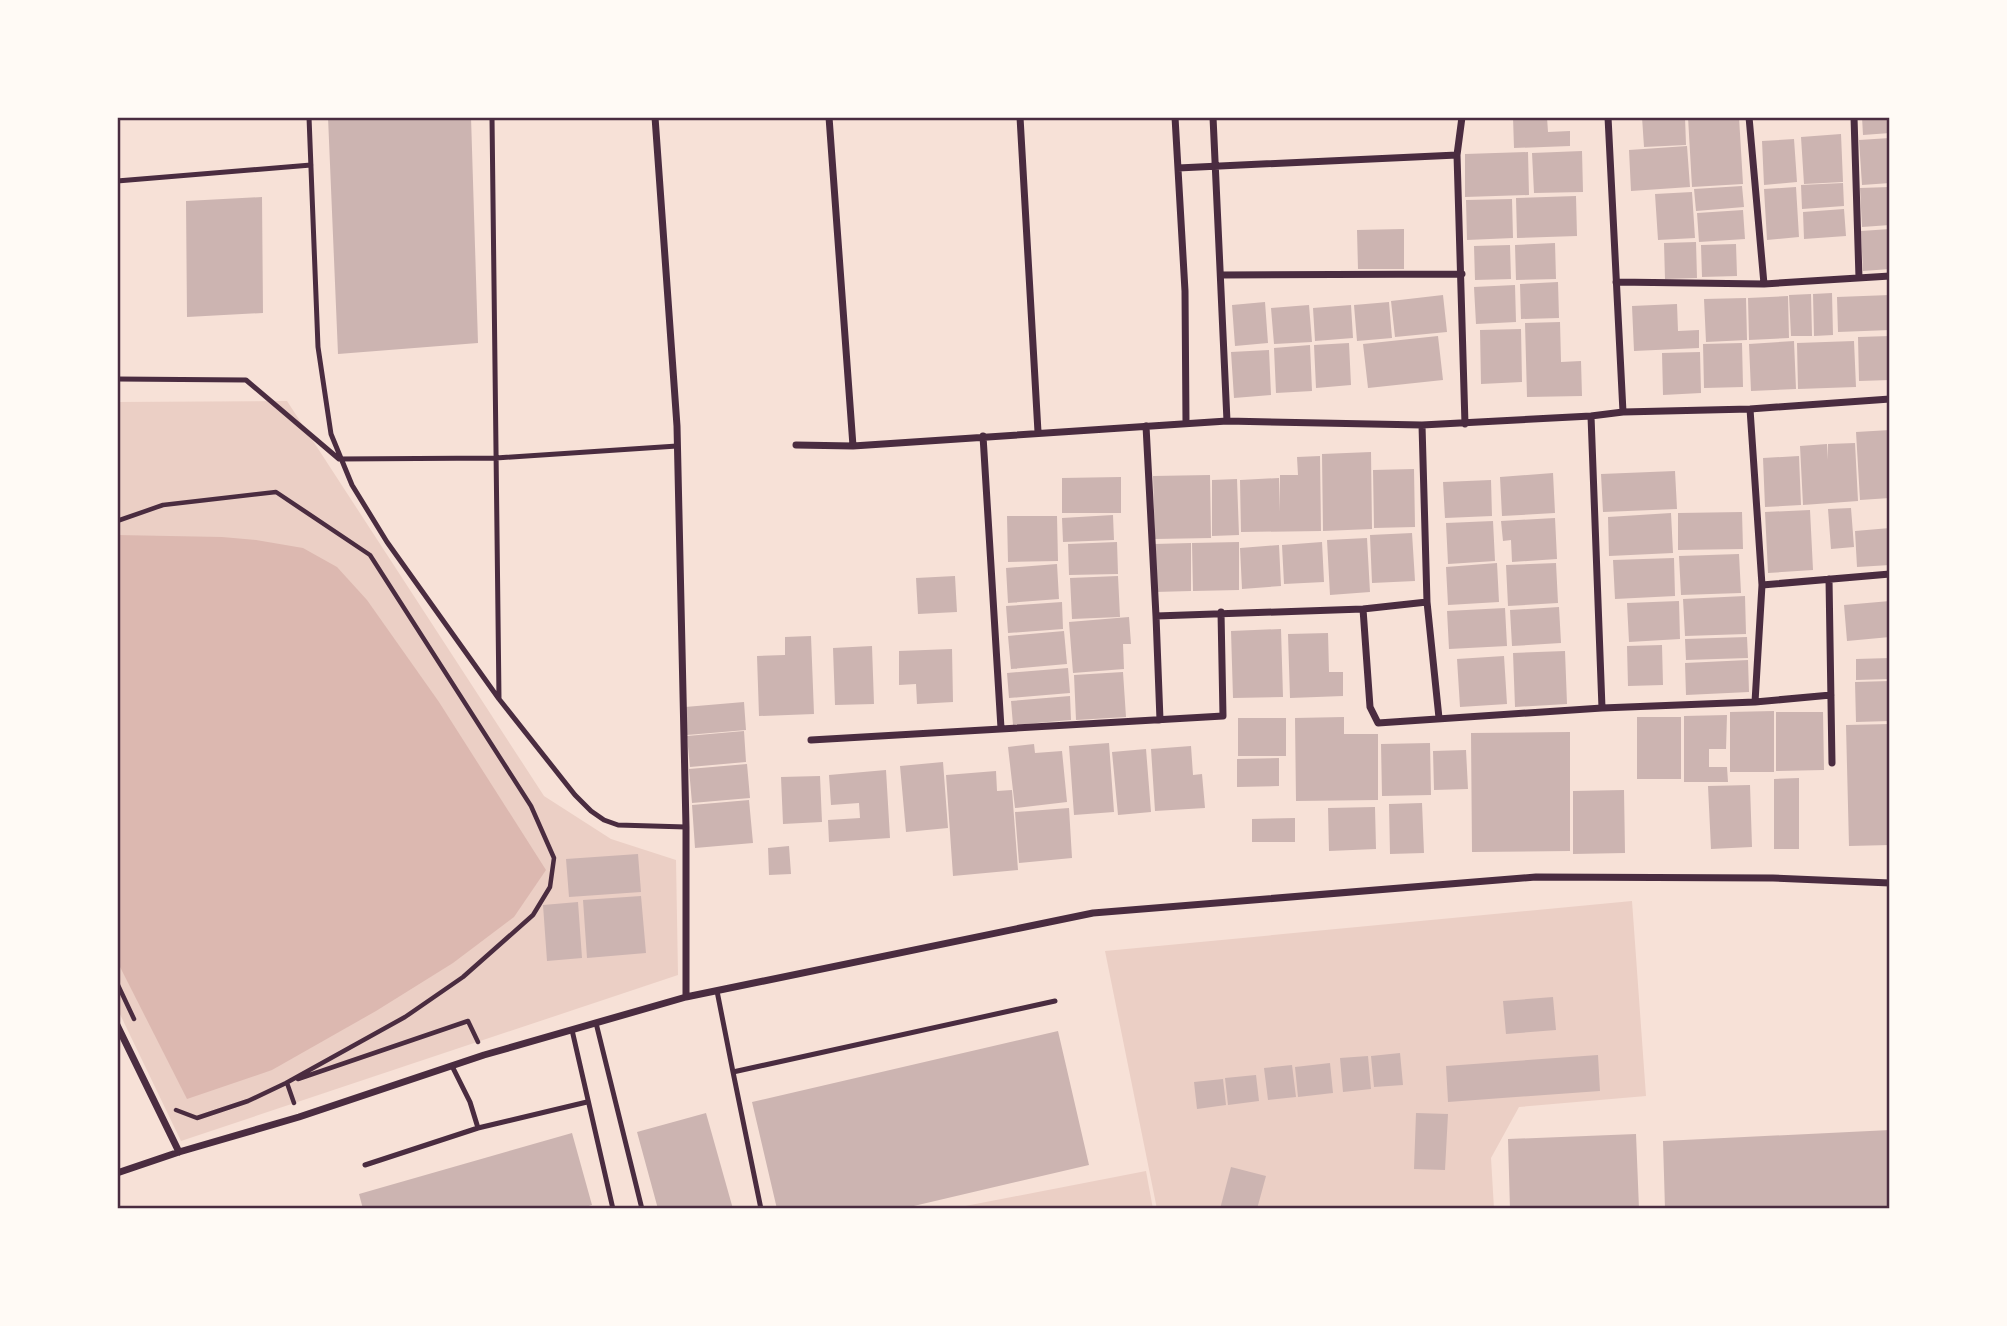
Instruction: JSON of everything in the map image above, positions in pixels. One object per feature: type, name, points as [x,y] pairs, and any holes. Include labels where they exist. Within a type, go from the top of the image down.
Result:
[{"type":"street","points":[[654,117],[676,412],[686,827],[686,997]]},
{"type":"street","points":[[829,117],[853,446]]},
{"type":"street","points":[[1020,117],[1038,432]]},
{"type":"street","points":[[1175,117],[1185,290],[1186,423]]},
{"type":"street","points":[[1213,117],[1227,421]]},
{"type":"street","points":[[1462,117],[1457,155],[1465,424]]},
{"type":"street","points":[[1608,117],[1623,412]]},
{"type":"street","points":[[1749,117],[1764,284]]},
{"type":"street","points":[[1854,117],[1859,278]]},
{"type":"street","points":[[1178,167],[1457,155]]},
{"type":"street","points":[[1221,275],[1462,274]]},
{"type":"street","points":[[1616,282],[1764,284],[1890,276]]},
{"type":"street","points":[[796,445],[853,446],[1227,421],[1465,424],[1623,412],[1751,409],[1890,399]]},
{"type":"street","points":[[1751,409],[1762,585],[1755,702]]},
{"type":"street","points":[[1591,416],[1602,708]]},
{"type":"street","points":[[1422,425],[1427,602],[1439,718]]},
{"type":"street","points":[[1146,426],[1160,720]]},
{"type":"street","points":[[983,436],[1001,729]]},
{"type":"street","points":[[1762,585],[1890,573]]},
{"type":"street","points":[[1829,579],[1832,763]]},
{"type":"street","points":[[1156,616],[1363,609],[1427,602]]},
{"type":"street","points":[[1363,609],[1370,707],[1378,723],[1602,708],[1755,702],[1831,695]]},
{"type":"street","points":[[811,740],[1223,716],[1221,612]]},
{"type":"street","points":[[117,1173],[299,1117],[484,1055],[686,997],[1093,913],[1536,877],[1773,878],[1890,883]]},
{"type":"street","points":[[117,1025],[179,1152]]},
{"type":"lane","points":[[309,117],[318,347],[331,434],[339,459],[352,485],[387,542],[499,699],[575,795],[591,811],[618,825],[686,827]]},
{"type":"lane","points":[[492,117],[499,699]]},
{"type":"lane","points":[[117,181],[311,165]]},
{"type":"lane","points":[[117,379],[246,380],[339,459],[496,458],[677,446]]},
{"type":"lane","points":[[717,991],[761,1209]]},
{"type":"lane","points":[[733,1073],[1055,1001]]},
{"type":"lane","points":[[596,1023],[642,1209]]},
{"type":"lane","points":[[572,1030],[613,1209]]},
{"type":"lane","points":[[452,1066],[470,1102],[478,1128]]},
{"type":"lane","points":[[365,1166],[478,1128],[587,1102]]},
{"type":"path","points":[[117,521],[163,505],[276,492],[370,555],[531,806],[554,858],[550,887],[533,915],[463,977],[405,1017],[286,1083],[248,1101],[197,1118]]},
{"type":"path","points":[[286,1083],[468,1021],[484,1055]]},
{"type":"path","points":[[286,1083],[299,1117]]},
{"type":"shaded area","points":[[287,401],[544,796],[611,839],[676,860],[678,975],[181,1141],[117,1008],[117,402]]},
{"type":"shaded area","points":[[117,535],[256,540],[303,548],[337,567],[367,600],[439,702],[546,870],[514,917],[453,963],[376,1011],[272,1070],[187,1099],[117,961]]},
{"type":"shaded area","points":[[1632,901],[1646,1096],[1519,1107],[1491,1158],[1494,1209],[1157,1209],[1105,951]]},
{"type":"shaded area","points":[[1146,1171],[1153,1209],[950,1209]]},
{"type":"building","points":[[328,117],[471,117],[478,343],[338,354]]},
{"type":"building","points":[[1513,117],[1547,117],[1548,132],[1570,131],[1570,146],[1514,148]]},
{"type":"building","points":[[1642,117],[1685,117],[1686,145],[1644,147]]},
{"type":"building","points":[[1688,117],[1739,117],[1743,184],[1692,187]]},
{"type":"building","points":[[1862,117],[1890,117],[1890,133],[1863,135]]},
{"type":"building","points":[[1841,134],[1843,182],[1804,184],[1801,137]]},
{"type":"building","points":[[1890,138],[1890,183],[1862,185],[1859,140]]},
{"type":"building","points":[[1794,139],[1797,182],[1764,185],[1762,141]]},
{"type":"building","points":[[1687,146],[1690,187],[1631,191],[1629,150]]},
{"type":"building","points":[[1582,151],[1583,192],[1534,193],[1532,153]]},
{"type":"building","points":[[1528,152],[1529,195],[1465,197],[1465,154]]},
{"type":"building","points":[[1843,183],[1844,206],[1802,209],[1801,185]]},
{"type":"building","points":[[1742,186],[1744,207],[1696,211],[1694,189]]},
{"type":"building","points":[[1796,187],[1799,237],[1767,240],[1764,189]]},
{"type":"building","points":[[1890,187],[1890,225],[1862,227],[1860,188]]},
{"type":"building","points":[[1692,192],[1695,238],[1658,240],[1655,194]]},
{"type":"building","points":[[1576,196],[1577,236],[1517,238],[1516,198]]},
{"type":"building","points":[[262,197],[263,313],[187,317],[186,201]]},
{"type":"building","points":[[1512,199],[1513,238],[1467,240],[1466,200]]},
{"type":"building","points":[[1844,209],[1846,236],[1804,239],[1803,212]]},
{"type":"building","points":[[1743,210],[1745,239],[1699,242],[1697,213]]},
{"type":"building","points":[[1404,229],[1404,269],[1358,269],[1357,230]]},
{"type":"building","points":[[1890,229],[1890,269],[1863,271],[1861,231]]},
{"type":"building","points":[[1696,242],[1697,278],[1665,279],[1664,243]]},
{"type":"building","points":[[1555,243],[1556,279],[1516,280],[1515,245]]},
{"type":"building","points":[[1736,244],[1737,276],[1702,277],[1701,245]]},
{"type":"building","points":[[1510,245],[1511,279],[1475,280],[1474,246]]},
{"type":"building","points":[[1558,282],[1559,318],[1521,319],[1520,284]]},
{"type":"building","points":[[1515,285],[1516,322],[1476,324],[1474,287]]},
{"type":"building","points":[[1832,293],[1833,335],[1814,336],[1813,294]]},
{"type":"building","points":[[1811,294],[1812,336],[1791,336],[1789,295]]},
{"type":"building","points":[[1443,295],[1447,332],[1395,337],[1391,301]]},
{"type":"building","points":[[1890,295],[1890,330],[1838,332],[1837,297]]},
{"type":"building","points":[[1788,296],[1789,338],[1749,340],[1748,298]]},
{"type":"building","points":[[1746,298],[1747,340],[1706,342],[1704,299]]},
{"type":"building","points":[[1265,302],[1268,343],[1235,346],[1232,305]]},
{"type":"building","points":[[1389,302],[1392,338],[1357,341],[1354,305]]},
{"type":"building","points":[[1677,304],[1678,331],[1699,330],[1699,348],[1634,351],[1632,306]]},
{"type":"building","points":[[1309,305],[1312,342],[1274,344],[1271,308]]},
{"type":"building","points":[[1351,305],[1353,338],[1315,341],[1313,308]]},
{"type":"building","points":[[1560,322],[1561,362],[1581,361],[1582,396],[1527,397],[1525,323]]},
{"type":"building","points":[[1521,329],[1522,382],[1481,384],[1480,330]]},
{"type":"building","points":[[1438,336],[1443,380],[1368,388],[1363,344]]},
{"type":"building","points":[[1890,336],[1890,380],[1859,381],[1858,337]]},
{"type":"building","points":[[1794,341],[1796,389],[1751,391],[1749,344]]},
{"type":"building","points":[[1854,341],[1856,387],[1798,389],[1797,343]]},
{"type":"building","points":[[1349,343],[1351,385],[1316,388],[1314,345]]},
{"type":"building","points":[[1742,343],[1743,387],[1704,388],[1703,344]]},
{"type":"building","points":[[1310,345],[1312,391],[1276,393],[1274,348]]},
{"type":"building","points":[[1269,350],[1271,395],[1234,398],[1231,352]]},
{"type":"building","points":[[1700,352],[1701,393],[1663,395],[1662,353]]},
{"type":"building","points":[[1890,430],[1890,498],[1860,500],[1856,432]]},
{"type":"building","points":[[1855,443],[1858,501],[1803,505],[1800,446],[1827,444],[1828,460],[1828,444]]},
{"type":"building","points":[[1371,452],[1372,529],[1323,531],[1322,454]]},
{"type":"building","points":[[1320,456],[1321,531],[1241,532],[1240,480],[1279,478],[1280,512],[1280,475],[1298,475],[1297,457]]},
{"type":"building","points":[[1799,456],[1801,505],[1765,507],[1763,458]]},
{"type":"building","points":[[1414,469],[1415,527],[1374,528],[1373,470]]},
{"type":"building","points":[[1675,471],[1677,509],[1603,512],[1601,474]]},
{"type":"building","points":[[1553,473],[1555,513],[1502,516],[1500,477]]},
{"type":"building","points":[[1210,475],[1211,538],[1155,539],[1153,476]]},
{"type":"building","points":[[1121,477],[1121,513],[1062,513],[1062,478]]},
{"type":"building","points":[[1237,479],[1239,535],[1212,536],[1212,480]]},
{"type":"building","points":[[1491,480],[1492,516],[1445,518],[1443,482]]},
{"type":"building","points":[[1851,508],[1854,547],[1831,549],[1828,509]]},
{"type":"building","points":[[1810,510],[1813,570],[1768,573],[1765,512]]},
{"type":"building","points":[[1742,512],[1743,549],[1678,550],[1678,513]]},
{"type":"building","points":[[1671,513],[1673,553],[1609,556],[1608,517]]},
{"type":"building","points":[[1113,515],[1114,540],[1063,542],[1062,518]]},
{"type":"building","points":[[1007,516],[1057,516],[1058,561],[1008,562]]},
{"type":"building","points":[[1555,518],[1557,559],[1512,562],[1511,540],[1503,541],[1501,521]]},
{"type":"building","points":[[1493,521],[1495,561],[1448,564],[1446,523]]},
{"type":"building","points":[[1890,528],[1890,565],[1857,567],[1855,531]]},
{"type":"building","points":[[1412,533],[1415,581],[1372,583],[1370,535]]},
{"type":"building","points":[[1367,538],[1370,592],[1330,595],[1327,540]]},
{"type":"building","points":[[1117,542],[1118,574],[1069,575],[1068,544]]},
{"type":"building","points":[[1239,542],[1239,590],[1193,591],[1192,543]]},
{"type":"building","points":[[1322,542],[1324,582],[1284,584],[1282,545]]},
{"type":"building","points":[[1191,543],[1191,591],[1155,592],[1154,544]]},
{"type":"building","points":[[1279,545],[1281,586],[1242,589],[1240,548]]},
{"type":"building","points":[[1739,554],[1741,593],[1681,595],[1679,556]]},
{"type":"building","points":[[1674,558],[1675,596],[1615,599],[1613,560]]},
{"type":"building","points":[[1497,563],[1499,602],[1448,605],[1446,567]]},
{"type":"building","points":[[1556,563],[1558,603],[1508,606],[1506,565]]},
{"type":"building","points":[[1057,564],[1059,599],[1008,603],[1006,568]]},
{"type":"building","points":[[955,576],[957,612],[918,614],[916,578]]},
{"type":"building","points":[[1118,576],[1120,617],[1072,619],[1070,578]]},
{"type":"building","points":[[1745,596],[1746,634],[1685,636],[1683,599]]},
{"type":"building","points":[[1679,601],[1680,639],[1629,642],[1627,603]]},
{"type":"building","points":[[1890,601],[1890,637],[1847,641],[1844,605]]},
{"type":"building","points":[[1062,602],[1063,629],[1008,633],[1006,606]]},
{"type":"building","points":[[1559,607],[1561,643],[1512,646],[1510,610]]},
{"type":"building","points":[[1505,608],[1507,646],[1449,649],[1447,611]]},
{"type":"building","points":[[1129,617],[1131,644],[1123,644],[1124,669],[1073,673],[1069,622]]},
{"type":"building","points":[[1281,629],[1283,697],[1233,698],[1231,631]]},
{"type":"building","points":[[1064,631],[1067,664],[1011,669],[1008,636]]},
{"type":"building","points":[[1328,633],[1329,672],[1343,672],[1343,696],[1290,698],[1288,634]]},
{"type":"building","points":[[811,636],[814,714],[759,716],[757,656],[785,655],[785,637]]},
{"type":"building","points":[[1747,637],[1748,658],[1686,660],[1685,639]]},
{"type":"building","points":[[1662,645],[1663,685],[1628,686],[1627,646]]},
{"type":"building","points":[[872,646],[874,704],[835,705],[833,648]]},
{"type":"building","points":[[952,649],[953,702],[917,704],[916,684],[899,685],[899,651]]},
{"type":"building","points":[[1565,651],[1567,704],[1515,707],[1513,653]]},
{"type":"building","points":[[1504,656],[1507,704],[1460,707],[1457,659]]},
{"type":"building","points":[[1890,658],[1890,679],[1856,680],[1856,659]]},
{"type":"building","points":[[1748,660],[1749,692],[1686,695],[1685,663]]},
{"type":"building","points":[[1068,668],[1070,693],[1009,698],[1007,673]]},
{"type":"building","points":[[1123,672],[1126,717],[1076,720],[1074,675]]},
{"type":"building","points":[[1890,681],[1890,721],[1856,722],[1855,682]]},
{"type":"building","points":[[1070,696],[1071,720],[1013,725],[1011,701]]},
{"type":"building","points":[[744,702],[746,730],[687,735],[685,707]]},
{"type":"building","points":[[1774,711],[1774,772],[1730,772],[1730,712]]},
{"type":"building","points":[[1776,712],[1823,712],[1824,770],[1776,771]]},
{"type":"building","points":[[1727,715],[1726,749],[1709,749],[1709,767],[1727,767],[1728,782],[1684,782],[1684,716]]},
{"type":"building","points":[[1344,717],[1344,734],[1378,734],[1378,800],[1296,801],[1295,718]]},
{"type":"building","points":[[1637,717],[1681,717],[1681,779],[1637,779]]},
{"type":"building","points":[[1238,718],[1286,718],[1286,756],[1238,756]]},
{"type":"building","points":[[1890,724],[1890,845],[1849,846],[1846,725]]},
{"type":"building","points":[[744,731],[746,762],[690,767],[687,736]]},
{"type":"building","points":[[1570,732],[1570,851],[1472,852],[1471,733]]},
{"type":"building","points":[[1109,743],[1114,812],[1074,815],[1069,746]]},
{"type":"building","points":[[1430,743],[1431,795],[1382,796],[1381,744]]},
{"type":"building","points":[[1034,744],[1035,753],[1062,751],[1067,802],[1015,808],[1008,747]]},
{"type":"building","points":[[1191,746],[1193,775],[1202,774],[1205,808],[1155,811],[1151,749]]},
{"type":"building","points":[[1146,749],[1151,812],[1118,815],[1112,752]]},
{"type":"building","points":[[1466,750],[1468,789],[1434,790],[1433,751]]},
{"type":"building","points":[[1279,758],[1279,786],[1237,787],[1237,759]]},
{"type":"building","points":[[943,762],[948,828],[906,832],[900,766]]},
{"type":"building","points":[[747,764],[750,798],[692,803],[689,769]]},
{"type":"building","points":[[886,770],[890,838],[829,842],[828,820],[860,818],[859,803],[831,805],[829,775]]},
{"type":"building","points":[[996,771],[997,791],[1012,790],[1018,870],[953,876],[946,775]]},
{"type":"building","points":[[820,776],[822,822],[783,824],[781,777]]},
{"type":"building","points":[[1799,778],[1799,849],[1774,849],[1774,779]]},
{"type":"building","points":[[1750,785],[1752,847],[1711,849],[1708,786]]},
{"type":"building","points":[[1624,790],[1625,853],[1573,854],[1573,791]]},
{"type":"building","points":[[749,800],[753,843],[695,848],[692,805]]},
{"type":"building","points":[[1422,803],[1424,853],[1390,854],[1389,804]]},
{"type":"building","points":[[1375,807],[1376,849],[1329,851],[1328,808]]},
{"type":"building","points":[[1069,808],[1072,858],[1019,863],[1015,812]]},
{"type":"building","points":[[1295,818],[1295,842],[1252,842],[1252,819]]},
{"type":"building","points":[[789,846],[791,874],[769,875],[768,848]]},
{"type":"building","points":[[638,854],[641,892],[569,897],[566,859]]},
{"type":"building","points":[[641,896],[646,953],[587,958],[583,900]]},
{"type":"building","points":[[578,902],[582,958],[547,961],[543,905]]},
{"type":"building","points":[[1553,997],[1556,1030],[1506,1034],[1503,1001]]},
{"type":"building","points":[[1058,1031],[1089,1165],[901,1209],[777,1209],[752,1102]]},
{"type":"building","points":[[1400,1053],[1403,1085],[1374,1087],[1371,1056]]},
{"type":"building","points":[[1598,1055],[1600,1091],[1448,1102],[1446,1066]]},
{"type":"building","points":[[1368,1056],[1371,1089],[1343,1092],[1340,1058]]},
{"type":"building","points":[[1330,1063],[1333,1093],[1298,1097],[1295,1067]]},
{"type":"building","points":[[1292,1065],[1296,1097],[1268,1100],[1264,1068]]},
{"type":"building","points":[[1256,1075],[1259,1101],[1228,1105],[1225,1078]]},
{"type":"building","points":[[1223,1079],[1226,1105],[1197,1109],[1194,1082]]},
{"type":"building","points":[[706,1113],[733,1209],[658,1209],[637,1132]]},
{"type":"building","points":[[1416,1113],[1448,1114],[1445,1170],[1414,1169]]},
{"type":"building","points":[[1890,1130],[1890,1209],[1665,1209],[1663,1141]]},
{"type":"building","points":[[572,1133],[592,1205],[579,1209],[363,1209],[359,1194]]},
{"type":"building","points":[[1636,1134],[1639,1209],[1510,1209],[1508,1139]]},
{"type":"building","points":[[1231,1167],[1266,1176],[1257,1209],[1220,1209]]}]
